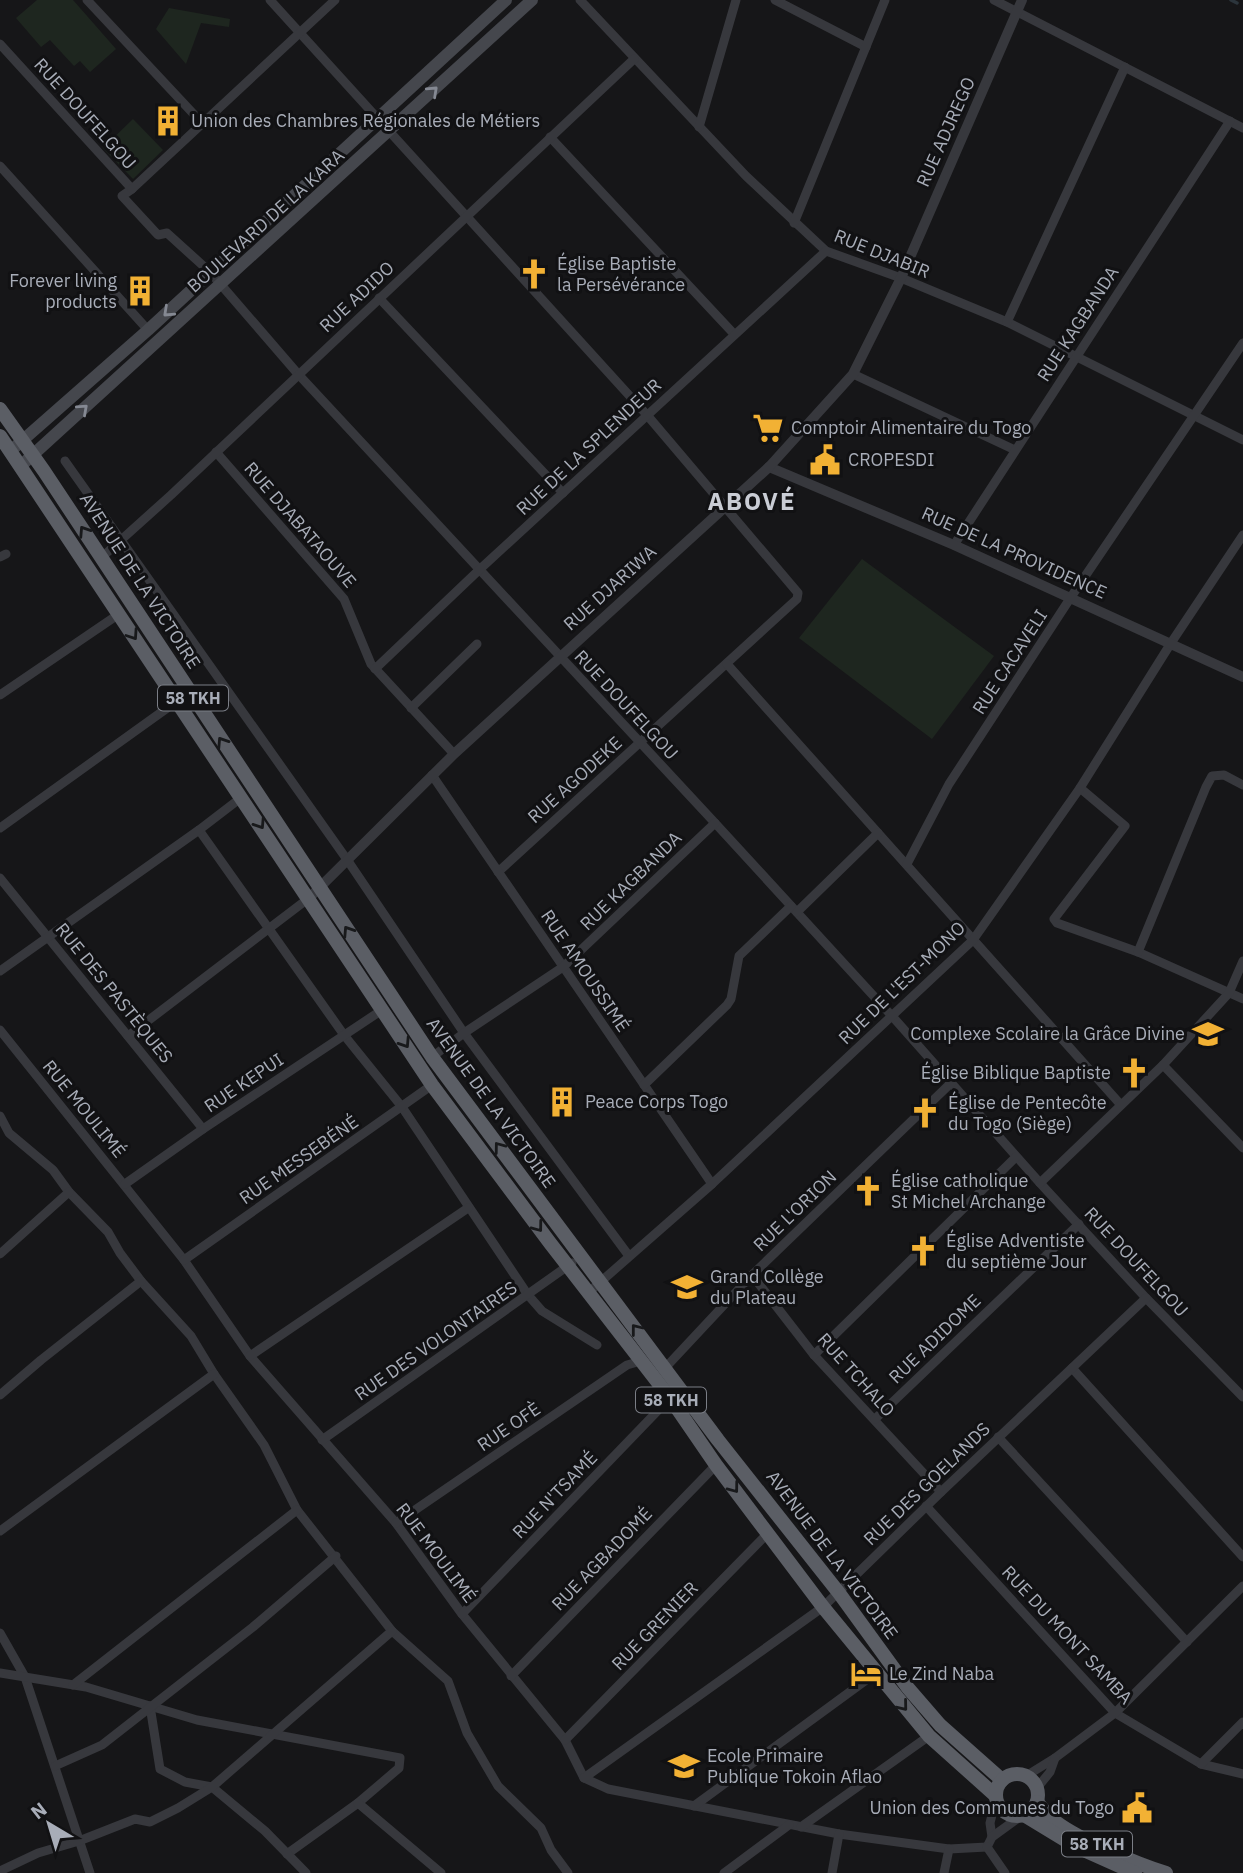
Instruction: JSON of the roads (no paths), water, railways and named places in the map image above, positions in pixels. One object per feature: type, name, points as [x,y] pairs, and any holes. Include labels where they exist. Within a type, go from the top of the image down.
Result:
[{"type":"highway","name":"AVENUE DE LA VICTOIRE","points":[[0,409],[101,558],[314,893],[382,1010],[432,1085],[568,1266],[594,1287],[666,1367],[718,1440],[839,1593],[925,1708],[964,1748],[1002,1780]]},
{"type":"highway","name":"AVENUE DE LA VICTOIRE","points":[[0,436],[242,797],[580,1256],[594,1287],[641,1361],[716,1465],[823,1607],[929,1736],[996,1797]]},
{"type":"highway","points":[[1009,1775],[1026,1776],[1037,1795],[1023,1815],[1005,1812],[996,1797],[1002,1780],[1009,1775]]},
{"type":"highway","name":"58 TKH","points":[[1037,1795],[1050,1818],[1065,1828],[1128,1859],[1166,1873]]},
{"type":"highway","name":"58 TKH","points":[[1023,1815],[1074,1846],[1135,1873]]},
{"type":"main road","name":"BOULEVARD DE LA KARA","points":[[10,451],[148,330],[506,0]]},
{"type":"main road","name":"BOULEVARD DE LA KARA","points":[[21,466],[389,132],[526,2]]},
{"type":"street","points":[[87,0],[202,123]]},
{"type":"street","points":[[270,0],[647,415],[725,507]]},
{"type":"street","points":[[132,189],[335,0]]},
{"type":"street","name":"RUE DJABIR","points":[[580,0],[699,127],[794,223],[826,251],[901,278],[1007,322],[1243,440]]},
{"type":"street","points":[[699,127],[736,0]]},
{"type":"street","points":[[775,0],[866,47]]},
{"type":"street","points":[[794,223],[885,0]]},
{"type":"street","points":[[994,0],[1243,128]]},
{"type":"street","name":"RUE ADJREGO","points":[[901,278],[1023,0]]},
{"type":"street","name":"RUE DOUFELGOU","points":[[2,51],[132,189],[122,196],[158,235],[167,233],[211,272],[298,374],[794,909],[1016,1157],[1146,1298],[1243,1397]]},
{"type":"street","name":"RUE ADIDO","points":[[101,558],[634,59]]},
{"type":"street","points":[[1007,322],[1125,67]]},
{"type":"street","name":"RUE KAGBANDA","points":[[954,545],[1230,121]]},
{"type":"street","points":[[550,137],[734,334]]},
{"type":"street","points":[[0,166],[148,330]]},
{"type":"street","name":"RUE DE LA SPLENDEUR","points":[[375,669],[826,251]]},
{"type":"street","name":"RUE DJARIWA","points":[[314,893],[454,754],[769,467],[853,374],[901,278]]},
{"type":"street","points":[[379,298],[563,493]]},
{"type":"street","name":"RUE CACAVELI","points":[[907,864],[949,784],[1071,597],[1243,343]]},
{"type":"street","points":[[853,374],[1015,450]]},
{"type":"street","name":"RUE DJABATAOUVE","points":[[216,452],[344,599],[375,669],[454,754]]},
{"type":"street","points":[[65,461],[348,861],[464,1033],[629,1256]]},
{"type":"street","name":"RUE DE LA PROVIDENCE","points":[[769,467],[954,545],[1243,677]]},
{"type":"street","name":"RUE AGODEKE","points":[[498,872],[797,599],[798,593],[725,507]]},
{"type":"street","name":"RUE DE L'EST-MONO","points":[[594,1287],[712,1184],[973,940],[1080,788],[1243,535]]},
{"type":"street","points":[[0,695],[119,614]]},
{"type":"street","points":[[411,708],[477,644]]},
{"type":"street","points":[[727,664],[1121,1105]]},
{"type":"street","points":[[0,828],[177,701]]},
{"type":"street","name":"RUE AMOUSSIMÉ","points":[[432,775],[712,1184]]},
{"type":"street","points":[[1138,952],[1212,776],[1224,775],[1243,785]]},
{"type":"street","points":[[1080,788],[1125,826],[1054,919],[1059,925],[1138,952],[1243,999]]},
{"type":"street","points":[[0,971],[200,830],[242,797]]},
{"type":"street","name":"RUE KAGBANDA","points":[[432,1057],[563,967],[715,823]]},
{"type":"street","points":[[200,830],[344,1035],[402,1107],[528,1295],[542,1311],[597,1345]]},
{"type":"street","points":[[644,1085],[727,1005],[731,999],[739,956],[878,833]]},
{"type":"street","name":"RUE DES PASTÈQUES","points":[[0,878],[203,1129]]},
{"type":"street","points":[[128,1035],[314,893]]},
{"type":"street","points":[[1040,1183],[1163,1065],[1229,993],[1243,961]]},
{"type":"street","name":"RUE KEPUI","points":[[125,1184],[382,1010]]},
{"type":"street","name":"RUE MOULIMÉ","points":[[0,1030],[184,1260],[250,1356],[396,1523],[462,1614],[565,1740],[584,1778]]},
{"type":"street","points":[[1163,1065],[1243,1148]]},
{"type":"street","name":"RUE L'ORION","points":[[666,1367],[752,1275],[951,1083]]},
{"type":"street","name":"RUE MESSEBÉNÉ","points":[[184,1260],[432,1085]]},
{"type":"street","points":[[0,1116],[9,1133],[53,1170],[69,1192],[108,1233],[141,1281],[191,1336],[264,1445],[297,1510],[336,1556],[392,1631],[448,1681],[467,1732],[498,1786],[541,1828],[551,1850],[568,1873]]},
{"type":"street","points":[[814,1355],[1016,1157]]},
{"type":"street","points":[[0,1254],[69,1192]]},
{"type":"street","points":[[250,1356],[468,1208]]},
{"type":"street","name":"RUE ADIDOME","points":[[875,1419],[1079,1224]]},
{"type":"street","name":"RUE DES VOLONTAIRES","points":[[321,1440],[580,1256]]},
{"type":"street","name":"RUE TCHALO","points":[[752,1275],[814,1355],[941,1492]]},
{"type":"street","points":[[0,1395],[141,1281]]},
{"type":"street","name":"RUE DES GOELANDS","points":[[584,1778],[823,1607],[1146,1298]]},
{"type":"street","name":"RUE OFÈ","points":[[396,1523],[627,1365],[641,1361]]},
{"type":"street","points":[[1072,1368],[1243,1557]]},
{"type":"street","points":[[0,1531],[214,1374]]},
{"type":"street","name":"RUE N'TSAMÉ","points":[[462,1614],[670,1398]]},
{"type":"street","points":[[998,1437],[1187,1642]]},
{"type":"street","name":"RUE AGBADOMÉ","points":[[511,1676],[716,1465]]},
{"type":"street","name":"RUE DU MONT SAMBA","points":[[926,1506],[1115,1713],[1201,1764],[1243,1774]]},
{"type":"street","points":[[73,1685],[297,1510]]},
{"type":"street","name":"RUE GRENIER","points":[[565,1740],[768,1534]]},
{"type":"street","points":[[55,1766],[102,1745],[253,1627],[336,1556]]},
{"type":"street","points":[[1026,1776],[1115,1713],[1243,1586]]},
{"type":"street","points":[[0,1871],[38,1853],[79,1841],[135,1819],[149,1822],[178,1808],[212,1787],[392,1631]]},
{"type":"street","points":[[0,1633],[25,1677],[90,1873]]},
{"type":"street","points":[[694,1806],[877,1672]]},
{"type":"street","points":[[0,1673],[73,1685],[197,1720],[400,1758],[399,1768],[358,1803],[287,1854]]},
{"type":"street","points":[[150,1706],[160,1769],[185,1782],[212,1787],[264,1831],[306,1873]]},
{"type":"street","points":[[1201,1764],[1243,1722]]},
{"type":"street","points":[[801,1827],[929,1736]]},
{"type":"street","points":[[1037,1795],[1055,1758]]},
{"type":"street","points":[[584,1778],[608,1789],[839,1834],[949,1849],[987,1847]]},
{"type":"street","points":[[992,1837],[990,1823],[996,1797]]},
{"type":"street","points":[[358,1803],[441,1873]]},
{"type":"street","points":[[987,1847],[992,1837],[1023,1815]]},
{"type":"street","points":[[724,1873],[789,1825]]},
{"type":"street","points":[[832,1873],[839,1834]]},
{"type":"street","points":[[987,1847],[1005,1873]]},
{"type":"street","points":[[944,1873],[949,1849]]},
{"type":"waterway","points":[[1231,0],[1237,3]]},
{"type":"place","name":"Union des Chambres Régionales de Métiers","points":[[168,121]]},
{"type":"place","name":"Église Baptiste la Persévérance","points":[[534,274]]},
{"type":"place","name":"Forever living products","points":[[140,291]]},
{"type":"place","name":"Comptoir Alimentaire du Togo","points":[[768,428]]},
{"type":"place","name":"CROPESDI","points":[[825,460]]},
{"type":"place","name":"Complexe Scolaire la Grâce Divine","points":[[1208,1034]]},
{"type":"place","name":"Église Biblique Baptiste","points":[[1134,1073]]},
{"type":"place","name":"Peace Corps Togo","points":[[562,1102]]},
{"type":"place","name":"Église de Pentecôte du Togo (Siège)","points":[[925,1113]]},
{"type":"place","name":"Église catholique St Michel Archange","points":[[868,1191]]},
{"type":"place","name":"Église Adventiste du septième Jour","points":[[923,1251]]},
{"type":"place","name":"Grand Collège du Plateau","points":[[687,1287]]},
{"type":"place","name":"Le Zind Naba","points":[[866,1674]]},
{"type":"place","name":"Ecole Primaire Publique Tokoin Aflao","points":[[684,1766]]},
{"type":"place","name":"Union des Communes du Togo","points":[[1137,1808]]},
{"type":"district","name":"ABOVÉ","points":[[752,502]]}]
